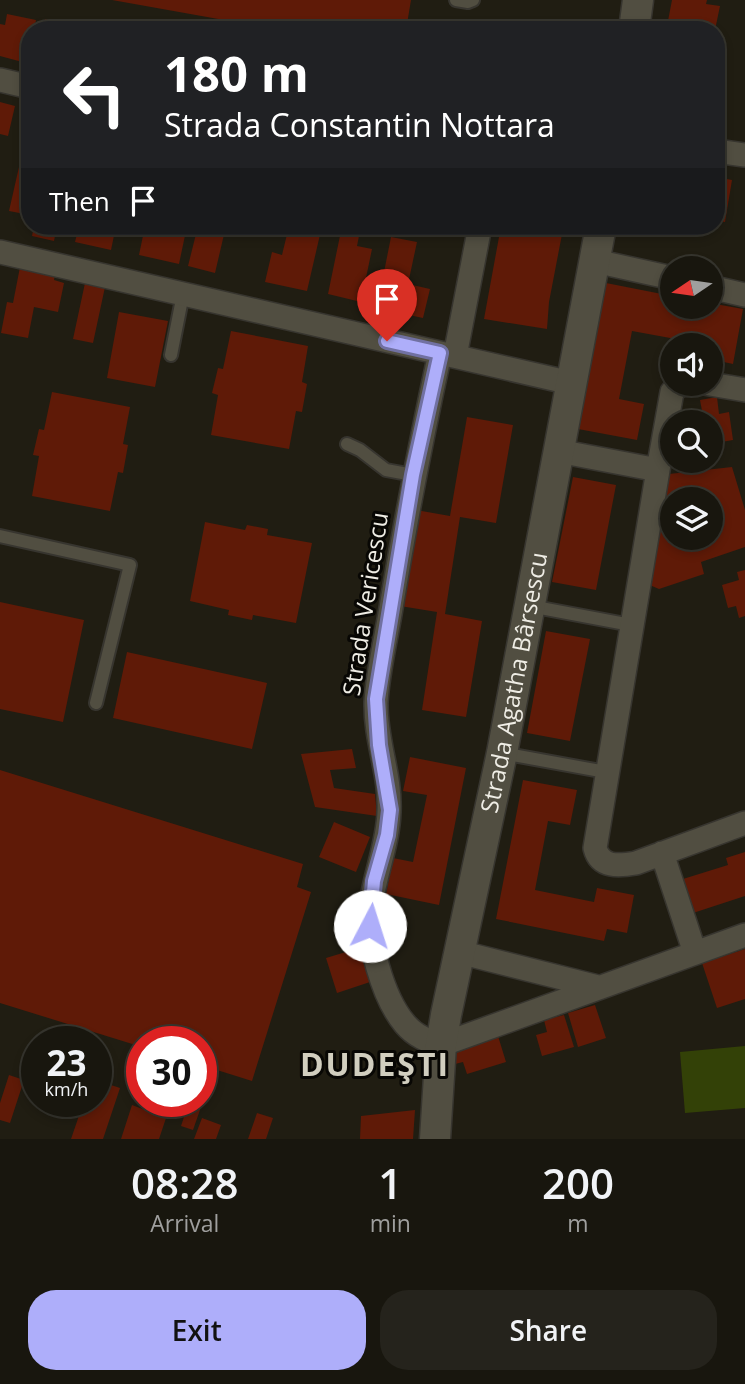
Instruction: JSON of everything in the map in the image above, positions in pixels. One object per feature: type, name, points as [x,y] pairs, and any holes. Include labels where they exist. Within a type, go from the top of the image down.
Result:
[{"type":"street","points":[[635,21],[638,0]]},
{"type":"street","points":[[0,80],[21,85]]},
{"type":"street","points":[[725,152],[745,155]]},
{"type":"street","name":"Strada Vericescu","points":[[441,1045],[421,1037],[407,1026],[396,1011],[380,974],[370,926],[374,881],[387,835],[390,810],[379,745],[376,699],[413,475],[448,354],[478,235]]},
{"type":"street","name":"Strada Agatha Bârsescu","points":[[435,1139],[441,1045],[502,753],[599,235]]},
{"type":"street","points":[[0,252],[571,383]]},
{"type":"street","points":[[595,261],[660,275]]},
{"type":"street","points":[[723,290],[745,295]]},
{"type":"street","points":[[723,386],[745,390]]},
{"type":"street","points":[[671,396],[606,772],[595,848],[597,858],[620,866],[636,863],[745,823]]},
{"type":"street","points":[[558,451],[658,470]]},
{"type":"street","points":[[662,853],[695,953]]},
{"type":"street","points":[[441,1045],[745,935]]},
{"type":"street","points":[[459,952],[598,987]]},
{"type":"lane","points":[[456,0],[473,0]]},
{"type":"lane","points":[[171,355],[183,294]]},
{"type":"lane","points":[[347,444],[360,450],[386,470],[413,475]]},
{"type":"lane","points":[[0,536],[130,565],[96,703]]},
{"type":"lane","points":[[530,606],[631,625]]},
{"type":"lane","points":[[502,753],[606,772]]},
{"type":"green space","points":[[745,1046],[745,1108],[685,1113],[680,1052]]},
{"type":"building","points":[[112,0],[411,0],[408,21],[230,21]]},
{"type":"building","points":[[672,0],[707,0],[706,4],[720,6],[717,21],[668,21]]},
{"type":"building","points":[[7,14],[36,20],[21,21],[21,62],[0,56],[0,24],[5,25]]},
{"type":"building","points":[[0,102],[15,106],[8,136],[0,134]]},
{"type":"building","points":[[19,167],[21,167],[21,213],[9,211]]},
{"type":"building","points":[[725,179],[732,180],[725,222]]},
{"type":"building","points":[[32,235],[55,235],[54,241]]},
{"type":"building","points":[[77,235],[114,235],[111,250],[75,242]]},
{"type":"building","points":[[143,235],[185,235],[179,264],[139,255]]},
{"type":"building","points":[[196,235],[224,235],[215,273],[188,266]]},
{"type":"building","points":[[287,235],[320,235],[307,291],[265,282],[272,252],[282,255]]},
{"type":"building","points":[[340,235],[359,235],[357,246],[372,249],[361,302],[328,294]]},
{"type":"building","points":[[499,235],[562,235],[549,302],[547,329],[484,319]]},
{"type":"building","points":[[391,237],[417,242],[408,284],[430,289],[423,318],[385,310],[389,294],[380,292]]},
{"type":"building","points":[[20,267],[55,274],[54,280],[64,283],[58,312],[34,307],[28,338],[1,333],[7,302],[13,303]]},
{"type":"building","points":[[85,283],[105,287],[93,343],[73,339]]},
{"type":"building","points":[[606,283],[660,294],[660,319],[723,319],[723,305],[743,309],[733,364],[723,362],[723,333],[660,333],[660,336],[632,331],[619,399],[644,404],[637,440],[578,429]]},
{"type":"building","points":[[119,312],[168,321],[155,387],[107,378]]},
{"type":"building","points":[[231,331],[308,346],[302,382],[307,384],[302,412],[296,411],[289,449],[211,435],[218,395],[212,393],[218,368],[223,369]]},
{"type":"building","points":[[52,392],[130,407],[123,444],[128,445],[123,473],[118,472],[110,511],[32,496],[39,456],[33,455],[39,429],[44,430]]},
{"type":"building","points":[[717,397],[719,410],[702,410],[700,400]]},
{"type":"building","points":[[729,412],[733,440],[723,442],[723,413]]},
{"type":"building","points":[[467,417],[513,425],[496,523],[460,517],[445,614],[482,621],[466,717],[422,710],[437,612],[400,606],[416,510],[450,516]]},
{"type":"building","points":[[732,467],[745,510],[745,547],[701,562],[704,574],[659,589],[645,583],[660,515],[660,550],[723,550],[723,487],[666,487],[669,474],[723,473],[723,468]]},
{"type":"building","points":[[573,477],[616,485],[596,590],[552,582]]},
{"type":"building","points":[[205,522],[245,530],[247,525],[268,529],[267,535],[312,543],[296,623],[253,615],[252,620],[228,615],[229,610],[190,601]]},
{"type":"building","points":[[745,570],[745,616],[739,618],[736,606],[728,608],[722,585],[739,580],[737,572]]},
{"type":"building","points":[[0,602],[84,620],[63,722],[0,709]]},
{"type":"building","points":[[546,631],[590,639],[570,741],[527,733]]},
{"type":"building","points":[[127,652],[267,683],[252,749],[113,718]]},
{"type":"building","points":[[352,749],[356,768],[330,770],[334,788],[375,794],[377,816],[315,807],[301,754]]},
{"type":"building","points":[[410,757],[466,768],[439,905],[386,894],[393,858],[413,862],[427,795],[403,791]]},
{"type":"building","points":[[0,770],[303,864],[297,887],[311,892],[252,1081],[217,1070],[217,1026],[126,1026],[126,1042],[112,1038],[112,1026],[74,1026],[0,1003]]},
{"type":"building","points":[[523,780],[577,790],[570,825],[548,821],[535,890],[594,902],[597,888],[634,895],[627,933],[607,929],[604,941],[496,919]]},
{"type":"building","points":[[334,822],[370,837],[356,872],[319,857]]},
{"type":"building","points":[[745,852],[745,896],[693,913],[683,879],[728,865],[726,858]]},
{"type":"building","points":[[359,948],[370,982],[337,993],[326,958]]},
{"type":"building","points":[[745,949],[745,999],[717,1008],[702,963]]},
{"type":"building","points":[[595,1005],[606,1038],[578,1047],[568,1013]]},
{"type":"building","points":[[564,1015],[574,1047],[542,1056],[536,1035],[547,1032],[544,1020]]},
{"type":"building","points":[[498,1036],[506,1062],[467,1074],[463,1062],[455,1064],[450,1051]]},
{"type":"building","points":[[9,1075],[21,1079],[21,1089],[10,1123],[0,1120],[0,1103]]},
{"type":"building","points":[[112,1085],[120,1088],[112,1112]]},
{"type":"building","points":[[415,1110],[413,1139],[360,1139],[361,1116]]},
{"type":"building","points":[[257,1113],[273,1118],[266,1139],[248,1139]]},
{"type":"building","points":[[79,1117],[110,1117],[103,1139],[71,1139]]},
{"type":"building","points":[[128,1117],[166,1118],[159,1139],[121,1139]]},
{"type":"building","points":[[184,1117],[198,1117],[193,1130],[181,1126]]},
{"type":"building","points":[[202,1118],[221,1125],[216,1139],[194,1139]]},
{"type":"district","name":"DUDEŞTI","points":[[375,1065]]},
{"type":"route","points":[[370,926],[374,881],[382,858],[390,810],[376,723],[376,699],[413,475],[440,353],[387,341]]}]
